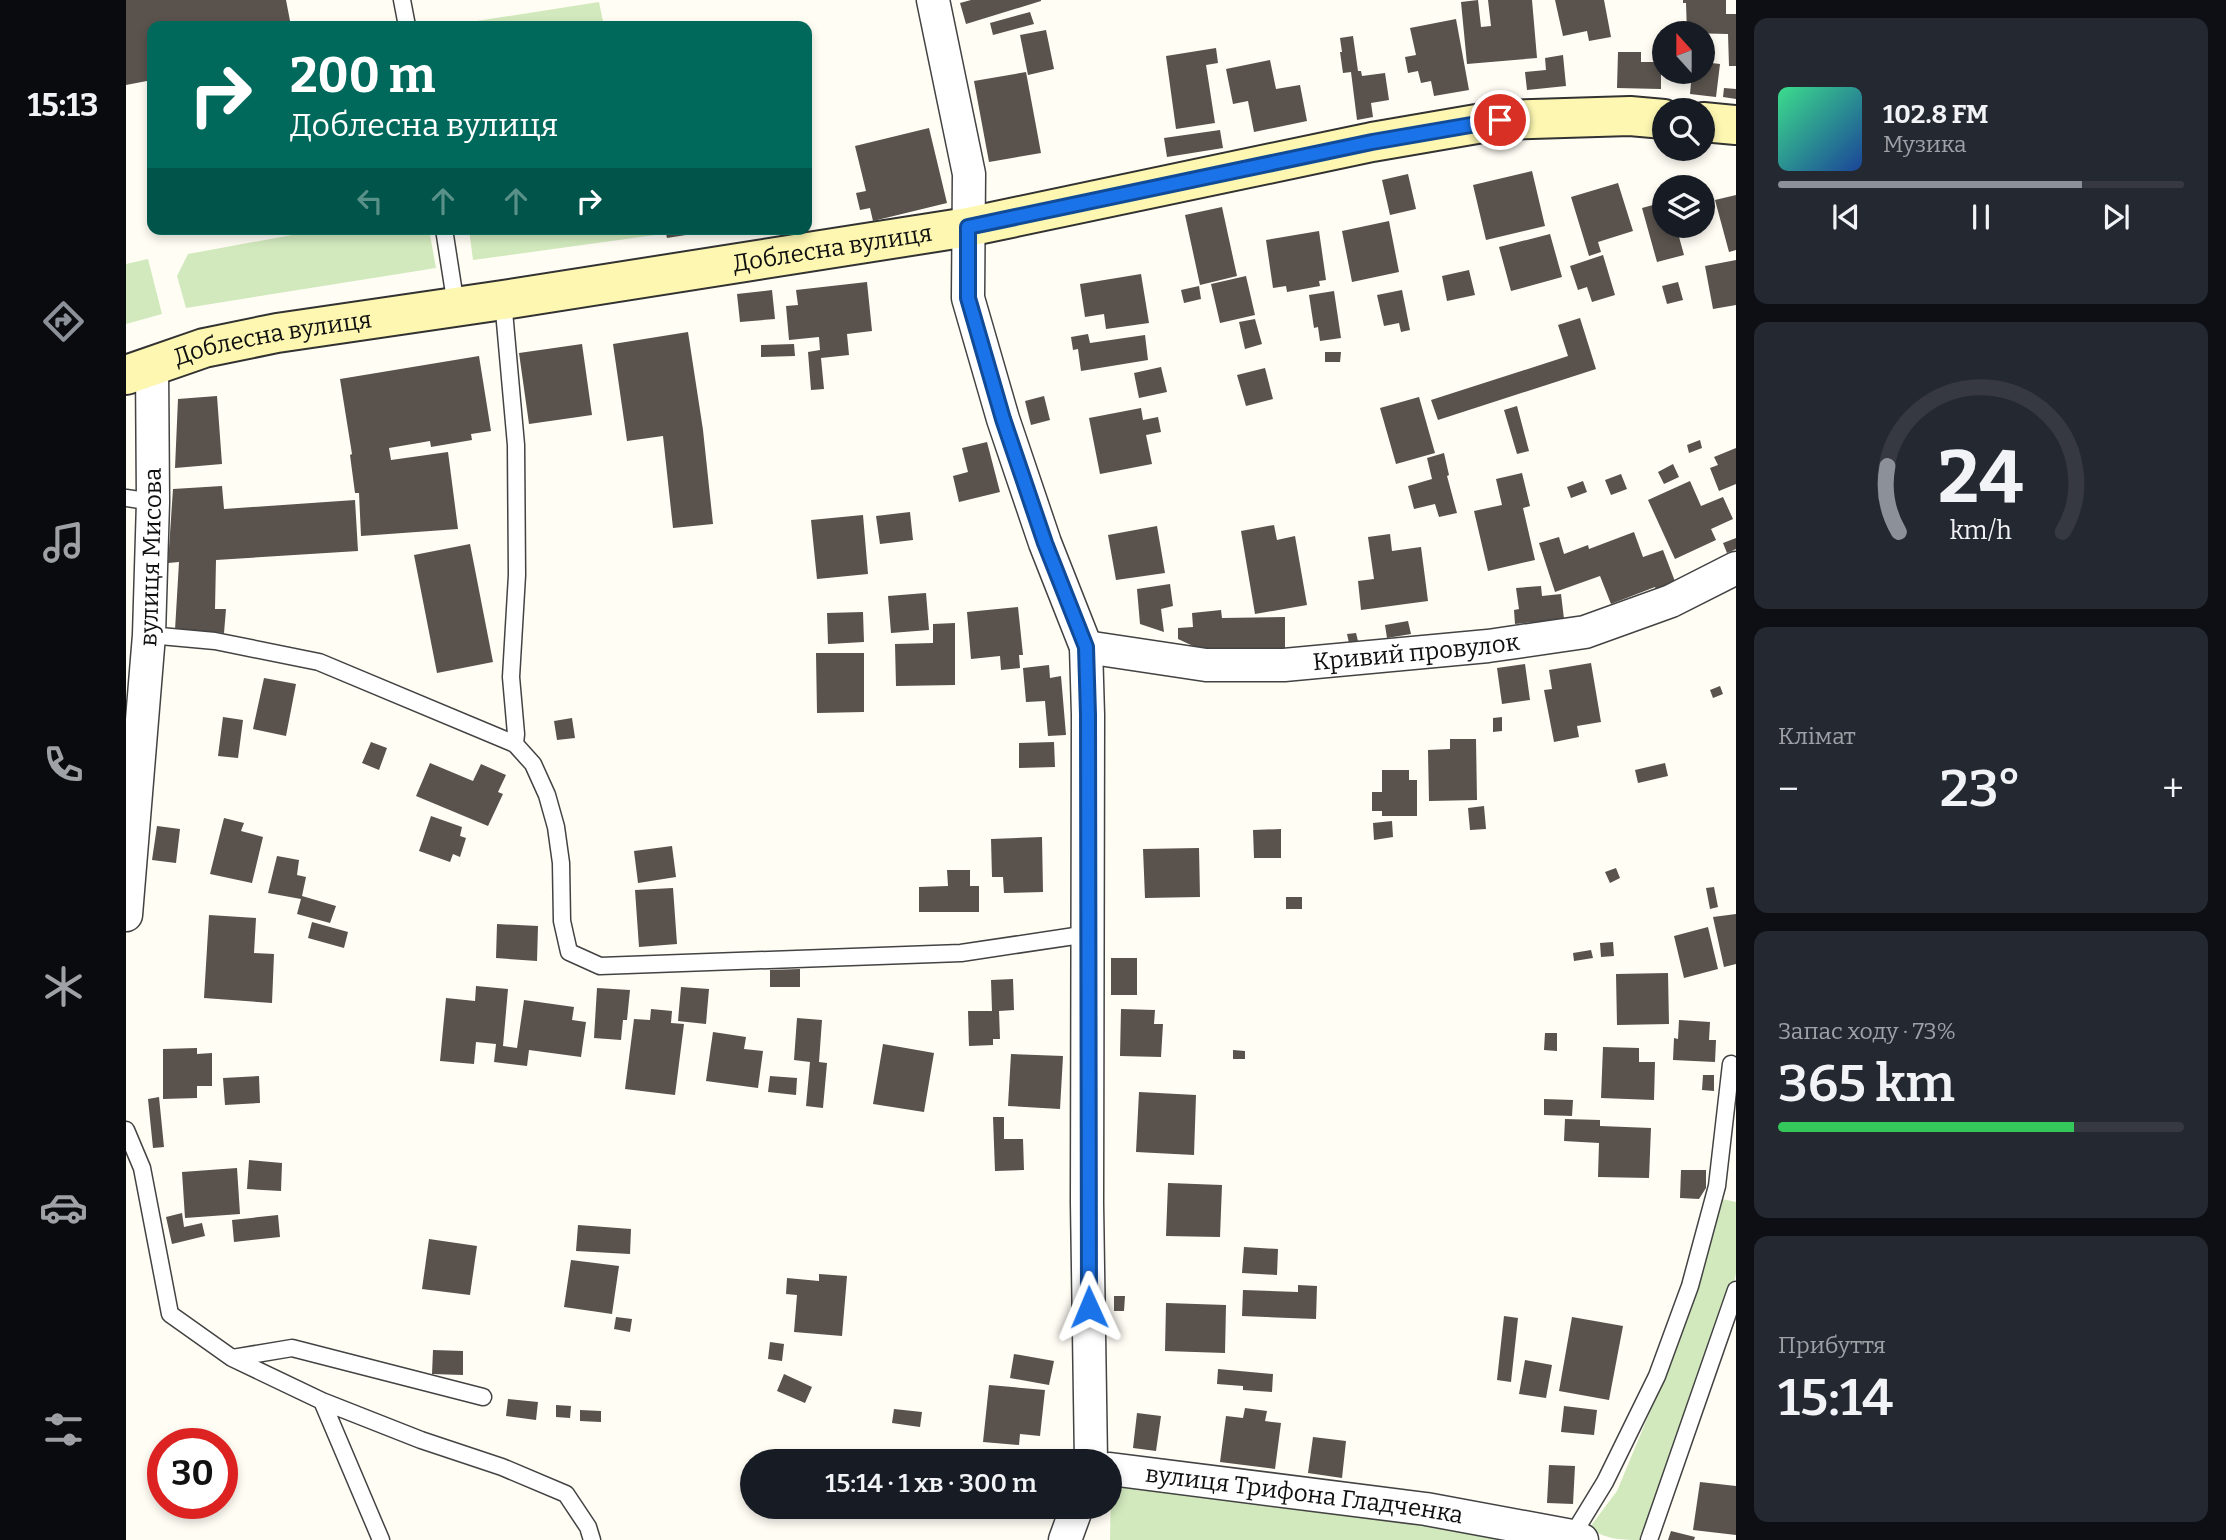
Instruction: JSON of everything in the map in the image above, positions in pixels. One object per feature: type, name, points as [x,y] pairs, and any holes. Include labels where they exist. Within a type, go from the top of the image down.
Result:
[{"type":"street","points":[[933,0],[969,174],[968,298],[1003,419],[1040,531],[1086,647],[1087,1203],[1091,1449]]},
{"type":"street","name":"Доблесна вулиця","points":[[139,371],[204,348],[277,333],[968,227],[1359,145],[1500,120],[1630,116],[1652,118]]},
{"type":"street","points":[[1715,123],[1736,125]]},
{"type":"street","name":"вулиця Мисова","points":[[126,915],[149,635],[139,500],[139,371]]},
{"type":"street","name":"Кривий провулок","points":[[1086,647],[1206,665],[1284,665],[1488,646],[1585,632],[1671,601],[1736,568]]},
{"type":"street","name":"вулиця Трифона Гладченка","points":[[1122,1471],[1426,1509],[1577,1538]]},
{"type":"street","points":[[1065,1540],[1073,1519]]},
{"type":"lane","points":[[402,0],[406,21]]},
{"type":"lane","points":[[445,235],[456,306]]},
{"type":"lane","points":[[503,300],[516,445],[517,575],[511,677],[515,744]]},
{"type":"lane","points":[[149,635],[215,641],[319,662],[515,744],[533,764],[550,806],[561,863],[562,921],[569,952],[600,966],[961,953],[1088,934]]},
{"type":"lane","points":[[1577,1538],[1657,1376],[1689,1286],[1717,1186],[1731,1064]]},
{"type":"lane","points":[[126,1130],[142,1168],[170,1314],[232,1358],[322,1401],[421,1440],[502,1467],[566,1494],[588,1527],[592,1540]]},
{"type":"lane","points":[[1649,1540],[1736,1290]]},
{"type":"lane","points":[[232,1358],[292,1348],[483,1397]]},
{"type":"lane","points":[[322,1401],[381,1540]]},
{"type":"green space","points":[[599,2],[603,21],[477,21]]},
{"type":"green space","points":[[292,235],[430,235],[436,268],[186,308],[177,276],[188,254]]},
{"type":"green space","points":[[470,235],[655,235],[473,260]]},
{"type":"green space","points":[[148,259],[162,314],[126,324],[126,264]]},
{"type":"green space","points":[[1722,1199],[1736,1202],[1734,1283],[1643,1540],[1601,1535],[1590,1527],[1617,1491],[1664,1378]]},
{"type":"green space","points":[[1122,1483],[1426,1521],[1506,1540],[1110,1540],[1110,1519],[1122,1519]]},
{"type":"building","points":[[126,0],[286,0],[290,21],[147,21],[147,81],[126,85]]},
{"type":"building","points":[[971,0],[1041,1],[966,24],[960,3]]},
{"type":"building","points":[[1478,0],[1481,27],[1491,26],[1488,0],[1532,0],[1537,58],[1467,64],[1461,2]]},
{"type":"building","points":[[1555,0],[1604,0],[1611,37],[1589,41],[1587,31],[1563,36]]},
{"type":"building","points":[[1683,0],[1726,0],[1726,14],[1736,14],[1736,66],[1729,66],[1728,34],[1715,34],[1715,21],[1687,21],[1686,3],[1683,3]]},
{"type":"building","points":[[1030,12],[1034,24],[993,35],[990,23]]},
{"type":"building","points":[[1456,19],[1469,90],[1434,96],[1431,81],[1421,83],[1418,71],[1408,73],[1405,57],[1416,55],[1410,28]]},
{"type":"building","points":[[1046,30],[1054,69],[1028,75],[1020,35]]},
{"type":"building","points":[[1353,36],[1358,71],[1361,71],[1362,76],[1385,73],[1389,100],[1371,103],[1373,117],[1357,120],[1351,72],[1343,73],[1340,52],[1340,38]]},
{"type":"building","points":[[1216,48],[1218,63],[1206,65],[1215,123],[1176,129],[1166,56]]},
{"type":"building","points":[[1618,52],[1641,52],[1641,62],[1652,62],[1652,84],[1661,84],[1661,89],[1617,88]]},
{"type":"building","points":[[1563,55],[1566,86],[1527,90],[1525,72],[1546,70],[1545,58]]},
{"type":"building","points":[[1270,60],[1276,89],[1300,85],[1307,121],[1254,132],[1248,101],[1233,104],[1226,69]]},
{"type":"building","points":[[1715,63],[1720,64],[1716,97],[1690,94],[1691,84],[1715,84]]},
{"type":"building","points":[[1026,72],[1041,153],[989,162],[974,81]]},
{"type":"building","points":[[1724,88],[1736,89],[1736,99],[1723,97]]},
{"type":"building","points":[[929,128],[947,203],[873,221],[870,208],[860,210],[856,193],[866,191],[855,146]]},
{"type":"building","points":[[1220,130],[1223,148],[1167,157],[1164,138]]},
{"type":"building","points":[[1532,171],[1545,226],[1486,240],[1473,185]]},
{"type":"building","points":[[1408,174],[1416,209],[1390,215],[1382,180]]},
{"type":"building","points":[[1618,183],[1633,231],[1598,242],[1601,252],[1589,256],[1571,197]]},
{"type":"building","points":[[1736,195],[1736,250],[1729,252],[1715,200]]},
{"type":"building","points":[[1652,205],[1652,238],[1679,238],[1684,255],[1657,262],[1642,208]]},
{"type":"building","points":[[1222,207],[1237,276],[1200,285],[1185,215]]},
{"type":"building","points":[[1389,221],[1399,272],[1352,282],[1342,231]]},
{"type":"building","points":[[1319,231],[1326,280],[1319,281],[1320,286],[1287,292],[1286,286],[1273,288],[1266,240]]},
{"type":"building","points":[[1550,234],[1562,277],[1511,291],[1499,247]]},
{"type":"building","points":[[1603,255],[1615,295],[1592,302],[1587,287],[1578,290],[1570,266]]},
{"type":"building","points":[[1736,260],[1736,305],[1713,309],[1705,266]]},
{"type":"building","points":[[1469,270],[1475,295],[1447,301],[1442,276]]},
{"type":"building","points":[[1141,274],[1149,323],[1106,329],[1104,314],[1085,317],[1080,284]]},
{"type":"building","points":[[1246,276],[1255,315],[1220,323],[1211,284]]},
{"type":"building","points":[[867,282],[872,331],[847,334],[849,355],[821,358],[824,389],[811,390],[808,352],[820,350],[819,337],[789,340],[786,306],[798,305],[796,290]]},
{"type":"building","points":[[1678,282],[1683,300],[1667,304],[1662,286]]},
{"type":"building","points":[[1199,286],[1201,299],[1184,303],[1181,290]]},
{"type":"building","points":[[772,290],[775,319],[740,322],[737,294]]},
{"type":"building","points":[[1402,290],[1410,330],[1401,332],[1399,323],[1384,326],[1377,295]]},
{"type":"building","points":[[1334,291],[1341,338],[1320,341],[1318,327],[1314,328],[1309,295]]},
{"type":"building","points":[[1580,318],[1596,369],[1438,420],[1431,400],[1568,356],[1558,325]]},
{"type":"building","points":[[1255,319],[1262,344],[1245,349],[1239,322]]},
{"type":"building","points":[[688,332],[703,430],[713,524],[673,528],[663,436],[627,441],[613,344]]},
{"type":"building","points":[[1088,334],[1090,343],[1145,335],[1148,360],[1081,371],[1078,349],[1073,350],[1071,337]]},
{"type":"building","points":[[582,344],[592,415],[529,424],[519,353]]},
{"type":"building","points":[[794,344],[795,356],[761,357],[761,345]]},
{"type":"building","points":[[1325,352],[1341,352],[1340,362],[1325,362]]},
{"type":"building","points":[[479,356],[491,431],[471,434],[472,440],[431,447],[430,441],[389,448],[391,460],[448,452],[458,529],[361,536],[359,493],[355,493],[352,454],[340,379]]},
{"type":"building","points":[[1161,367],[1167,392],[1139,398],[1134,373]]},
{"type":"building","points":[[1265,368],[1273,399],[1246,406],[1237,375]]},
{"type":"building","points":[[217,396],[222,464],[175,468],[178,399]]},
{"type":"building","points":[[1044,396],[1050,420],[1031,425],[1025,401]]},
{"type":"building","points":[[1419,397],[1435,453],[1396,464],[1380,408]]},
{"type":"building","points":[[1517,406],[1529,451],[1517,454],[1504,410]]},
{"type":"building","points":[[1141,408],[1143,420],[1158,417],[1161,432],[1146,435],[1152,464],[1100,474],[1089,418]]},
{"type":"building","points":[[1700,440],[1702,448],[1689,453],[1687,445]]},
{"type":"building","points":[[987,442],[1000,492],[959,502],[953,476],[968,472],[962,448]]},
{"type":"building","points":[[1736,448],[1736,484],[1719,491],[1710,468],[1718,465],[1714,457]]},
{"type":"building","points":[[1444,453],[1457,513],[1439,517],[1435,504],[1414,509],[1408,486],[1432,479],[1427,458]]},
{"type":"building","points":[[1673,464],[1679,477],[1664,484],[1658,472]]},
{"type":"building","points":[[1522,473],[1530,506],[1523,508],[1535,560],[1488,571],[1474,511],[1502,505],[1496,479]]},
{"type":"building","points":[[1621,474],[1627,489],[1611,495],[1605,480]]},
{"type":"building","points":[[1583,481],[1587,492],[1571,498],[1567,487]]},
{"type":"building","points":[[1690,481],[1701,506],[1723,497],[1733,519],[1711,529],[1716,540],[1675,559],[1648,500]]},
{"type":"building","points":[[222,486],[224,509],[355,500],[358,551],[216,560],[215,609],[226,609],[224,633],[175,630],[179,562],[168,563],[173,489]]},
{"type":"building","points":[[910,512],[913,540],[880,544],[876,516]]},
{"type":"building","points":[[863,515],[868,574],[817,579],[811,520]]},
{"type":"building","points":[[1274,525],[1277,540],[1295,536],[1307,605],[1255,614],[1241,531]]},
{"type":"building","points":[[1157,526],[1165,573],[1116,580],[1108,535]]},
{"type":"building","points":[[1634,532],[1643,557],[1663,550],[1676,584],[1657,592],[1655,587],[1611,604],[1600,576],[1555,592],[1539,543],[1559,537],[1564,554],[1588,545],[1589,549]]},
{"type":"building","points":[[1390,534],[1392,551],[1421,547],[1428,601],[1361,610],[1358,581],[1374,579],[1368,537]]},
{"type":"building","points":[[1736,538],[1736,549],[1727,553],[1723,543]]},
{"type":"building","points":[[470,544],[493,662],[437,673],[414,555]]},
{"type":"building","points":[[1170,584],[1173,606],[1161,609],[1164,632],[1140,624],[1137,589]]},
{"type":"building","points":[[1541,586],[1542,596],[1561,594],[1564,619],[1515,624],[1514,610],[1519,609],[1516,588]]},
{"type":"building","points":[[926,593],[929,630],[891,633],[888,596]]},
{"type":"building","points":[[1018,607],[1023,655],[1019,655],[1020,668],[1001,670],[1000,656],[971,659],[967,612]]},
{"type":"building","points":[[1221,610],[1222,618],[1285,617],[1285,650],[1204,651],[1178,639],[1178,628],[1193,627],[1192,613]]},
{"type":"building","points":[[863,612],[864,642],[828,644],[827,613]]},
{"type":"building","points":[[1408,621],[1411,634],[1387,638],[1385,625]]},
{"type":"building","points":[[955,623],[955,685],[896,686],[895,644],[933,643],[933,624]]},
{"type":"building","points":[[1356,633],[1358,641],[1349,643],[1347,634]]},
{"type":"building","points":[[816,653],[864,653],[864,712],[817,713]]},
{"type":"building","points":[[1591,663],[1601,722],[1577,726],[1579,737],[1554,742],[1544,690],[1552,689],[1549,670]]},
{"type":"building","points":[[1525,664],[1530,700],[1502,704],[1497,668]]},
{"type":"building","points":[[1049,665],[1050,678],[1061,676],[1066,735],[1048,736],[1045,701],[1026,702],[1023,668]]},
{"type":"building","points":[[264,678],[296,684],[286,736],[253,729]]},
{"type":"building","points":[[1720,686],[1723,694],[1713,698],[1710,690]]},
{"type":"building","points":[[223,717],[243,720],[238,758],[218,756]]},
{"type":"building","points":[[1502,717],[1502,731],[1493,732],[1493,718]]},
{"type":"building","points":[[572,718],[575,738],[557,740],[554,721]]},
{"type":"building","points":[[1450,739],[1476,739],[1477,800],[1429,801],[1428,750],[1450,749]]},
{"type":"building","points":[[371,742],[387,748],[379,770],[362,763]]},
{"type":"building","points":[[1054,742],[1055,767],[1019,768],[1019,743]]},
{"type":"building","points":[[430,763],[473,781],[481,764],[506,775],[498,792],[503,794],[488,826],[416,796]]},
{"type":"building","points":[[1665,763],[1668,776],[1638,783],[1635,770]]},
{"type":"building","points":[[1382,770],[1409,770],[1409,780],[1417,780],[1417,816],[1382,816],[1382,811],[1372,811],[1372,792],[1382,792]]},
{"type":"building","points":[[1484,806],[1486,829],[1470,830],[1468,808]]},
{"type":"building","points":[[431,816],[462,827],[460,836],[466,838],[460,857],[453,854],[450,862],[419,851]]},
{"type":"building","points":[[224,818],[244,823],[241,831],[263,837],[252,883],[210,874]]},
{"type":"building","points":[[1392,821],[1393,837],[1374,840],[1373,823]]},
{"type":"building","points":[[157,826],[180,829],[176,863],[152,860]]},
{"type":"building","points":[[1281,829],[1281,858],[1254,858],[1253,830]]},
{"type":"building","points":[[1042,837],[1043,892],[1004,893],[1003,877],[992,877],[991,839]]},
{"type":"building","points":[[672,846],[676,877],[638,883],[634,851]]},
{"type":"building","points":[[1199,848],[1200,897],[1145,898],[1143,849]]},
{"type":"building","points":[[277,856],[299,860],[297,875],[306,877],[302,896],[336,906],[330,923],[297,914],[301,899],[268,893]]},
{"type":"building","points":[[1616,868],[1620,878],[1610,883],[1605,872]]},
{"type":"building","points":[[947,870],[970,870],[970,886],[979,886],[979,912],[919,912],[919,887],[948,886]]},
{"type":"building","points":[[1714,887],[1718,907],[1710,909],[1706,888]]},
{"type":"building","points":[[673,888],[677,944],[639,947],[635,890]]},
{"type":"building","points":[[1286,897],[1302,897],[1302,909],[1286,909]]},
{"type":"building","points":[[1736,914],[1736,964],[1724,967],[1713,917]]},
{"type":"building","points":[[209,915],[256,918],[254,953],[274,954],[272,1003],[204,998]]},
{"type":"building","points":[[312,922],[348,932],[344,948],[308,938]]},
{"type":"building","points":[[497,924],[538,926],[537,961],[496,958]]},
{"type":"building","points":[[1708,927],[1718,969],[1684,978],[1674,936]]},
{"type":"building","points":[[1613,942],[1614,956],[1601,957],[1600,943]]},
{"type":"building","points":[[1591,950],[1593,958],[1574,961],[1573,953]]},
{"type":"building","points":[[1111,958],[1137,958],[1137,995],[1111,995]]},
{"type":"building","points":[[800,969],[800,987],[770,987],[770,970]]},
{"type":"building","points":[[1668,973],[1669,1024],[1617,1025],[1616,974]]},
{"type":"building","points":[[1013,979],[1014,1010],[999,1011],[1000,1039],[993,1039],[993,1045],[969,1046],[968,1011],[992,1011],[991,980]]},
{"type":"building","points":[[476,986],[508,989],[503,1046],[517,1048],[524,1000],[574,1007],[572,1020],[586,1022],[581,1057],[529,1050],[527,1066],[494,1062],[496,1044],[476,1042],[474,1064],[440,1061],[446,998],[475,1001]]},
{"type":"building","points":[[681,987],[709,989],[706,1024],[678,1021]]},
{"type":"building","points":[[597,988],[630,990],[627,1020],[623,1020],[621,1040],[594,1038]]},
{"type":"building","points":[[651,1009],[672,1011],[671,1023],[684,1024],[675,1095],[625,1089],[634,1019],[650,1020]]},
{"type":"building","points":[[1121,1009],[1155,1010],[1154,1024],[1163,1024],[1161,1057],[1120,1056]]},
{"type":"building","points":[[797,1018],[822,1020],[819,1062],[827,1063],[823,1108],[806,1106],[810,1062],[794,1060]]},
{"type":"building","points":[[1679,1020],[1710,1022],[1709,1040],[1716,1040],[1715,1062],[1673,1060],[1674,1038],[1678,1039]]},
{"type":"building","points":[[713,1032],[746,1037],[744,1049],[763,1051],[758,1088],[706,1081]]},
{"type":"building","points":[[1545,1033],[1557,1033],[1557,1051],[1544,1050]]},
{"type":"building","points":[[883,1044],[934,1053],[924,1112],[873,1104]]},
{"type":"building","points":[[1603,1047],[1639,1048],[1639,1062],[1655,1062],[1654,1100],[1601,1098]]},
{"type":"building","points":[[197,1048],[197,1054],[212,1053],[212,1086],[197,1086],[197,1098],[163,1099],[163,1049]]},
{"type":"building","points":[[1233,1050],[1245,1051],[1245,1059],[1233,1059]]},
{"type":"building","points":[[1011,1054],[1063,1056],[1060,1109],[1008,1106]]},
{"type":"building","points":[[1703,1075],[1714,1075],[1714,1091],[1702,1090]]},
{"type":"building","points":[[259,1076],[260,1103],[225,1105],[223,1078]]},
{"type":"building","points":[[770,1076],[797,1078],[796,1095],[768,1092]]},
{"type":"building","points":[[1139,1092],[1196,1095],[1194,1155],[1136,1152]]},
{"type":"building","points":[[159,1097],[164,1147],[153,1148],[148,1099]]},
{"type":"building","points":[[1544,1099],[1573,1100],[1572,1116],[1544,1115]]},
{"type":"building","points":[[993,1117],[1004,1117],[1004,1139],[1023,1139],[1024,1170],[995,1171]]},
{"type":"building","points":[[1565,1119],[1600,1120],[1600,1126],[1651,1128],[1649,1178],[1598,1177],[1599,1143],[1564,1141]]},
{"type":"building","points":[[249,1160],[282,1163],[281,1191],[247,1189]]},
{"type":"building","points":[[237,1168],[240,1214],[185,1218],[182,1172]]},
{"type":"building","points":[[1681,1170],[1706,1170],[1706,1188],[1699,1199],[1680,1198]]},
{"type":"building","points":[[1168,1183],[1222,1185],[1220,1237],[1166,1236]]},
{"type":"building","points":[[182,1213],[184,1227],[202,1223],[205,1236],[172,1244],[166,1217]]},
{"type":"building","points":[[278,1215],[280,1237],[234,1242],[232,1220]]},
{"type":"building","points":[[578,1225],[631,1229],[630,1254],[576,1251]]},
{"type":"building","points":[[429,1239],[477,1246],[470,1295],[422,1289]]},
{"type":"building","points":[[1244,1247],[1278,1249],[1277,1275],[1242,1273]]},
{"type":"building","points":[[571,1260],[619,1266],[612,1314],[564,1307]]},
{"type":"building","points":[[819,1274],[847,1276],[842,1336],[794,1332],[797,1295],[786,1294],[787,1278],[819,1281]]},
{"type":"building","points":[[1298,1285],[1317,1286],[1316,1319],[1242,1316],[1243,1290],[1298,1292]]},
{"type":"building","points":[[1114,1296],[1125,1296],[1124,1311],[1114,1311]]},
{"type":"building","points":[[1166,1303],[1226,1305],[1225,1353],[1165,1351]]},
{"type":"building","points":[[1504,1316],[1518,1318],[1511,1382],[1497,1380]]},
{"type":"building","points":[[616,1317],[632,1319],[630,1332],[614,1329]]},
{"type":"building","points":[[1572,1317],[1623,1326],[1609,1400],[1559,1391]]},
{"type":"building","points":[[770,1342],[784,1344],[782,1361],[768,1359]]},
{"type":"building","points":[[433,1350],[463,1351],[463,1375],[432,1374]]},
{"type":"building","points":[[1014,1354],[1054,1361],[1049,1385],[1010,1378]]},
{"type":"building","points":[[1525,1360],[1552,1365],[1546,1398],[1519,1394]]},
{"type":"building","points":[[1218,1369],[1273,1374],[1272,1392],[1243,1390],[1243,1386],[1217,1384]]},
{"type":"building","points":[[784,1374],[812,1387],[805,1403],[777,1391]]},
{"type":"building","points":[[989,1385],[1045,1390],[1040,1436],[1020,1434],[1019,1445],[983,1442]]},
{"type":"building","points":[[508,1399],[538,1402],[536,1420],[506,1416]]},
{"type":"building","points":[[556,1405],[571,1406],[570,1418],[556,1417]]},
{"type":"building","points":[[1564,1406],[1597,1410],[1594,1435],[1561,1432]]},
{"type":"building","points":[[1245,1408],[1267,1411],[1265,1421],[1281,1423],[1275,1469],[1220,1462],[1226,1416],[1243,1418]]},
{"type":"building","points":[[894,1409],[922,1412],[920,1427],[892,1423]]},
{"type":"building","points":[[580,1410],[601,1411],[601,1422],[580,1421]]},
{"type":"building","points":[[1137,1413],[1161,1416],[1156,1451],[1133,1448]]},
{"type":"building","points":[[1313,1437],[1346,1441],[1342,1478],[1308,1473]]},
{"type":"building","points":[[1549,1465],[1575,1466],[1573,1504],[1547,1503]]},
{"type":"building","points":[[1700,1482],[1736,1486],[1736,1535],[1693,1530]]},
{"type":"building","points":[[1671,1531],[1695,1537],[1694,1540],[1668,1540]]},
{"type":"route","points":[[1089,1307],[1086,647],[1045,543],[1003,419],[968,298],[968,227],[1372,142],[1500,120]]}]
